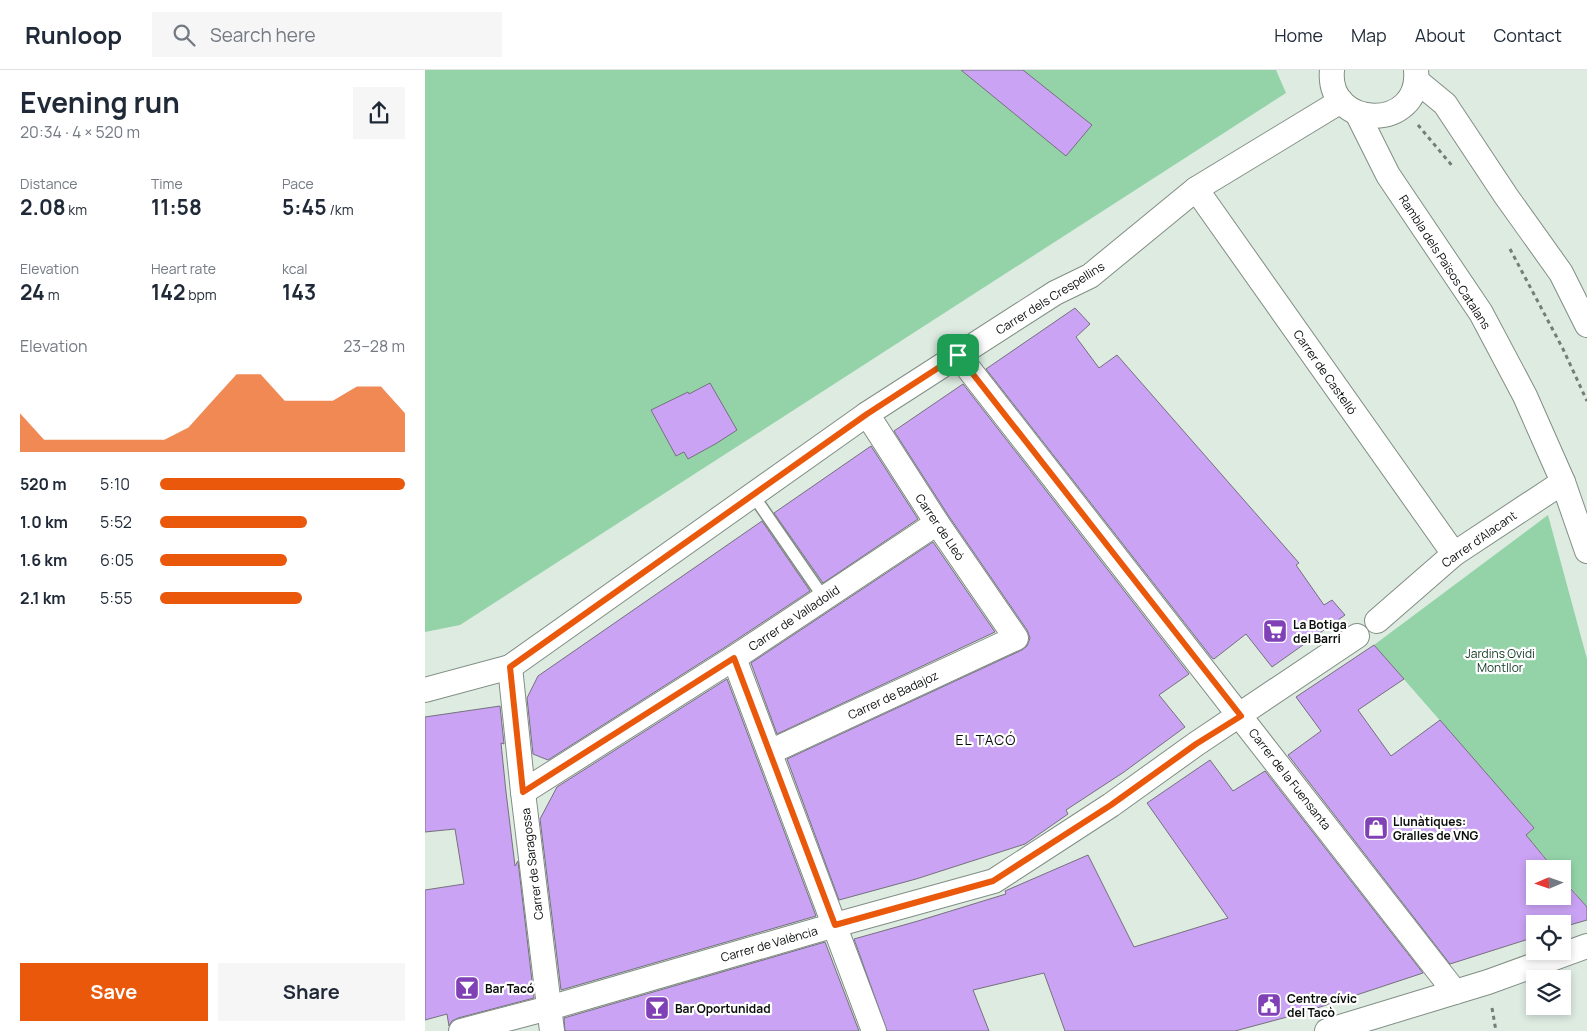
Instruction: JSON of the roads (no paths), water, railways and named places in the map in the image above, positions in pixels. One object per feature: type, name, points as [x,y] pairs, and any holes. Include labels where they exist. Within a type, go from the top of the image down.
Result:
[{"type":"street","name":"Rambla dels Països Catalans","points":[[1332,70],[1334,89],[1349,107],[1388,175],[1481,313],[1525,396],[1563,482],[1587,550]]},
{"type":"street","points":[[1349,107],[1370,116],[1383,116],[1395,111],[1405,104],[1421,74],[1445,104],[1505,196],[1561,273],[1587,325]]},
{"type":"street","name":"Carrer dels Crespellins","points":[[425,690],[510,667],[867,414],[1055,293],[1089,276],[1195,189],[1349,107]]},
{"type":"street","name":"Carrer de Castelló","points":[[1195,189],[1454,554]]},
{"type":"street","name":"Carrer de la Fuensanta","points":[[958,355],[1455,992]]},
{"type":"street","name":"Carrer de Lleó","points":[[867,414],[937,523],[1016,638]]},
{"type":"street","name":"Carrer d'Alacant","points":[[1377,621],[1454,554],[1563,482]]},
{"type":"street","name":"Carrer de Valladolid","points":[[523,792],[734,658],[937,523]]},
{"type":"street","points":[[1241,716],[1357,636]]},
{"type":"street","name":"Carrer de Badajoz","points":[[770,752],[1016,638]]},
{"type":"street","points":[[734,658],[874,1031]]},
{"type":"street","name":"Carrer de Saragossa","points":[[510,667],[550,1020]]},
{"type":"street","name":"Carrer de València","points":[[461,1031],[550,1020],[835,925],[993,881],[1111,805],[1196,744],[1241,716]]},
{"type":"street","points":[[1327,1031],[1488,982],[1587,946]]},
{"type":"lane","points":[[753,495],[824,598]]},
{"type":"lane","points":[[1354,1031],[1465,995],[1587,952]]},
{"type":"place","name":"La Botiga del Barri","points":[[1275,631]]},
{"type":"place","name":"Llunàtiques: Gralles de VNG","points":[[1376,828]]},
{"type":"place","name":"Bar Tacó","points":[[467,988]]},
{"type":"place","name":"Centre cívic del Tacò","points":[[1269,1005]]},
{"type":"place","name":"Bar Oportunidad","points":[[657,1008]]},
{"type":"district","name":"EL TACÓ","points":[[986,739]]},
{"type":"park label","name":"Jardins Ovidi Montllor","points":[[1500,660]]}]
